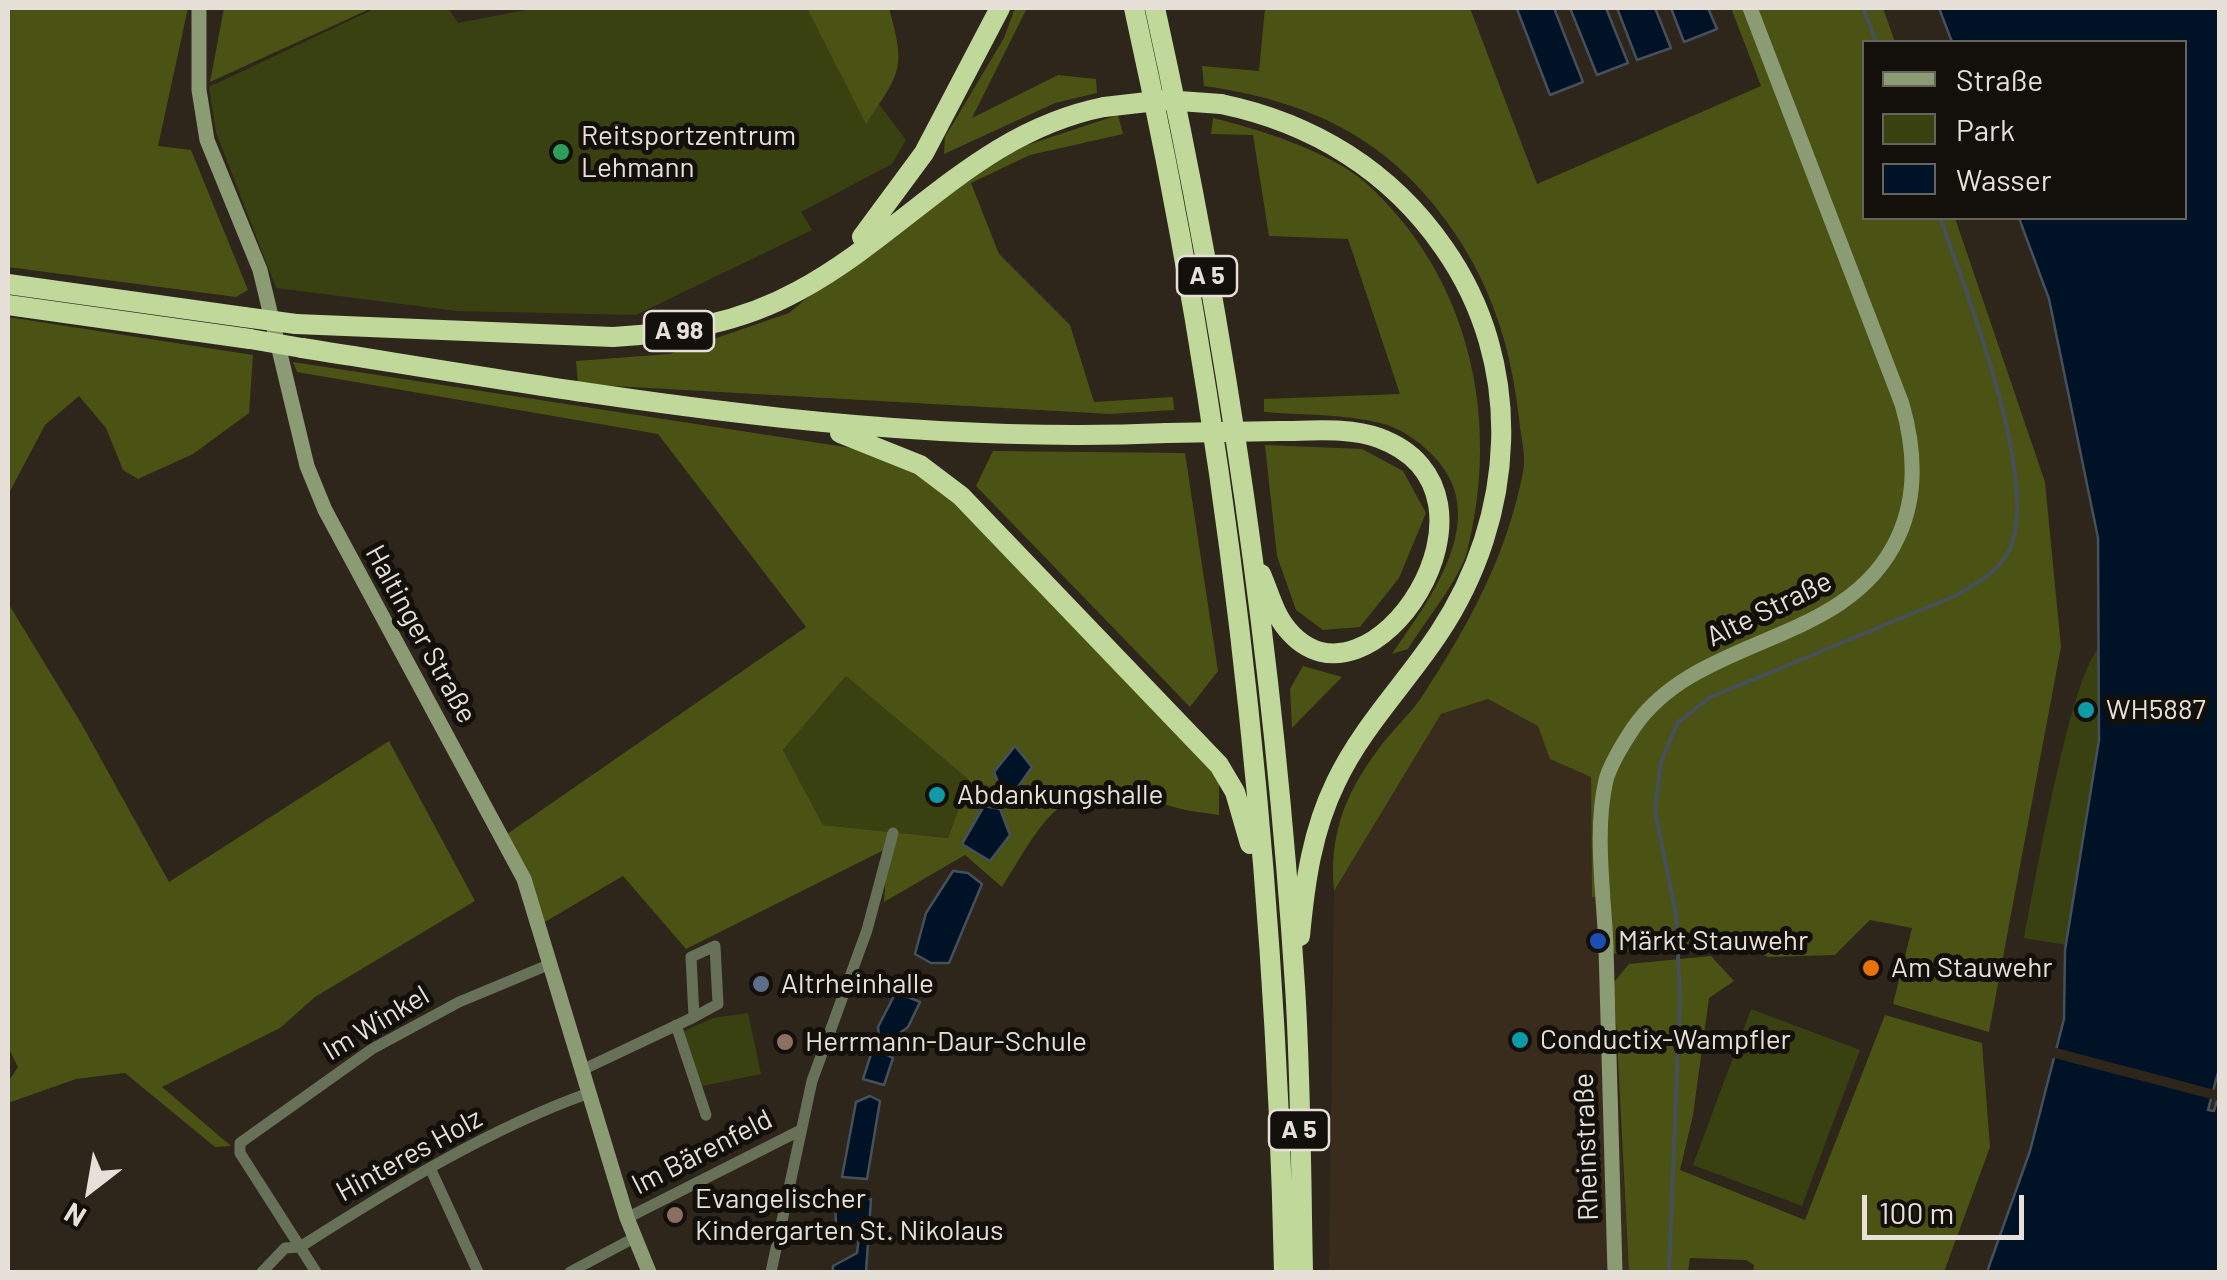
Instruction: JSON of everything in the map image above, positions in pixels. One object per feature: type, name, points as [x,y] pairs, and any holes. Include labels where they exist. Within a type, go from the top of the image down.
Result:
[{"type":"highway","points":[[839,266],[896,196],[954,100],[1000,8]]},
{"type":"highway","name":"A 5","points":[[1134,8],[1178,229],[1224,505],[1251,731],[1265,904],[1284,1272]]},
{"type":"highway","name":"A 5","points":[[1155,8],[1197,211],[1251,546],[1295,987],[1304,1272]]},
{"type":"highway","points":[[839,266],[988,152],[1058,118],[1104,107],[1165,100],[1221,104],[1317,136],[1350,154],[1408,202],[1455,263],[1472,296],[1494,359],[1500,395],[1502,466],[1484,546],[1439,633],[1336,780],[1306,876],[1295,987]]},
{"type":"highway","name":"A 98","points":[[8,284],[296,324],[563,336],[656,334],[763,308],[839,266]]},
{"type":"highway","points":[[8,304],[813,424],[914,431],[1280,431],[1376,436],[1408,455],[1435,488],[1440,506],[1437,547],[1418,589],[1386,632],[1350,655],[1326,655],[1304,646],[1287,630],[1251,546]]},
{"type":"highway","points":[[813,424],[899,454],[942,479],[1182,724],[1218,765],[1235,792],[1265,904]]},
{"type":"street","name":"Haltinger Straße","points":[[198,8],[199,90],[207,140],[260,270],[308,466],[325,510],[524,879],[627,1218],[648,1272]]},
{"type":"street","name":"Alte Straße","points":[[1606,960],[1606,778],[1632,730],[1670,687],[1811,620],[1859,590],[1892,551],[1913,483],[1910,432],[1902,404],[1750,8]]},
{"type":"street","points":[[772,1272],[798,1131],[824,1044],[866,930],[893,832]]},
{"type":"street","points":[[582,1070],[676,1026],[694,1017],[718,1004],[715,946],[691,957],[694,1017]]},
{"type":"street","name":"Rheinstraße","points":[[1606,960],[1615,1272]]},
{"type":"street","name":"Im Winkel","points":[[300,1247],[240,1153],[240,1143],[372,1050],[459,1002],[548,965]]},
{"type":"street","points":[[676,1026],[706,1115]]},
{"type":"street","name":"Hinteres Holz","points":[[262,1272],[284,1248],[300,1247],[546,1108],[590,1093]]},
{"type":"street","name":"Im Bärenfeld","points":[[627,1218],[798,1131]]},
{"type":"street","points":[[431,1170],[478,1272]]},
{"type":"street","points":[[570,1272],[634,1238]]},
{"type":"street","points":[[300,1247],[316,1272]]},
{"type":"shaded area","points":[[1488,699],[1539,726],[1550,759],[1591,776],[1592,896],[1611,896],[1612,997],[1629,1272],[1329,1272],[1334,891],[1441,714]]},
{"type":"green space","points":[[8,8],[188,8],[158,146],[191,150],[248,290],[236,297],[8,267]]},
{"type":"green space","points":[[224,8],[372,8],[210,82]]},
{"type":"green space","name":"Reitsportzentrum Lehmann","points":[[376,8],[448,8],[458,23],[536,8],[807,8],[906,140],[892,164],[801,212],[812,230],[636,315],[457,311],[276,288],[216,132],[209,87]]},
{"type":"green space","points":[[807,8],[889,8],[898,45],[897,69],[866,124]]},
{"type":"green space","points":[[1015,8],[1027,8],[972,118],[1058,75],[1096,79],[1097,93],[1055,103],[944,154],[945,137],[1004,38]]},
{"type":"green space","points":[[1265,8],[1470,8],[1537,184],[1761,86],[1731,8],[1883,8],[1894,40],[1862,40],[1862,220],[1956,220],[2045,482],[2061,647],[1989,1032],[1893,1004],[1912,928],[1870,920],[1835,955],[1768,957],[1740,946],[1703,944],[1611,954],[1611,897],[1592,897],[1591,777],[1550,759],[1538,726],[1488,699],[1441,714],[1334,891],[1334,853],[1348,800],[1377,751],[1421,698],[1469,618],[1507,533],[1524,455],[1513,377],[1501,330],[1484,285],[1460,241],[1436,207],[1381,153],[1318,116],[1245,93],[1204,86],[1202,66],[1259,71]]},
{"type":"green space","points":[[1118,115],[1123,134],[1030,155],[971,183],[999,254],[1070,325],[1094,402],[1173,397],[1174,410],[1110,414],[578,384],[576,361],[670,354],[789,313],[922,201],[1027,145]]},
{"type":"green space","points":[[1213,118],[1314,152],[1366,183],[1402,220],[1453,306],[1468,353],[1477,402],[1477,502],[1463,563],[1408,649],[1392,654],[1422,610],[1448,560],[1458,509],[1452,484],[1425,448],[1388,425],[1352,418],[1264,412],[1264,399],[1400,394],[1348,239],[1269,236],[1253,135],[1211,134]]},
{"type":"green space","points":[[8,317],[253,355],[249,413],[193,454],[138,479],[123,470],[106,428],[79,396],[45,425],[8,495]]},
{"type":"green space","points":[[293,362],[865,450],[915,471],[960,504],[1203,761],[1219,781],[1219,815],[1173,807],[1139,791],[1113,787],[1090,790],[1055,811],[1002,887],[965,855],[884,902],[888,848],[686,949],[623,876],[543,923],[507,834],[806,627],[658,434],[297,372]],"holes":[[[846,676],[969,780],[948,838],[823,825],[783,750]],[[984,806],[991,861],[963,844]]]},
{"type":"green space","points":[[1265,445],[1362,449],[1403,471],[1426,513],[1399,578],[1360,627],[1323,630],[1296,610],[1277,556]]},
{"type":"green space","points":[[993,451],[1185,453],[1218,671],[1190,707],[976,486]]},
{"type":"green space","points":[[8,603],[81,723],[169,882],[389,741],[475,901],[315,997],[280,1028],[162,1087],[231,1146],[215,1147],[125,1073],[76,1079],[8,1103],[8,1082],[18,1067],[8,1047]]},
{"type":"green space","points":[[2102,645],[2099,740],[2066,945],[2024,938],[2066,734],[2090,662]]},
{"type":"green space","points":[[1303,666],[1342,677],[1292,728],[1290,689]]},
{"type":"green space","points":[[846,676],[969,780],[948,838],[823,825],[783,750]]},
{"type":"green space","points":[[1711,956],[1734,981],[1709,998],[1693,1115],[1680,1170],[1805,1220],[1885,1015],[1982,1043],[1990,1147],[1944,1272],[1753,1272],[1754,1265],[1746,1260],[1690,1258],[1688,1272],[1629,1272],[1614,982],[1629,964]]},
{"type":"green space","points":[[1751,1009],[1860,1050],[1802,1206],[1693,1165]]},
{"type":"green space","points":[[748,1013],[761,1074],[702,1086],[682,1032],[713,1018]]},
{"type":"water","points":[[1554,8],[1583,82],[1550,95],[1517,9]]},
{"type":"water","points":[[1570,8],[1606,8],[1628,63],[1597,75]]},
{"type":"water","points":[[1617,8],[1655,8],[1671,48],[1637,60]]},
{"type":"water","points":[[1671,8],[1708,8],[1717,29],[1684,42]]},
{"type":"water","points":[[1939,8],[2219,8],[2220,1065],[2208,1110],[2214,1111],[2219,1093],[2219,1272],[1987,1272],[2030,1151],[2064,1019],[2065,950],[2099,740],[2098,538],[2049,299],[2020,220],[2187,220],[2187,40],[1951,40]]},
{"type":"water","points":[[1015,746],[1032,767],[1013,794],[1002,792],[994,772]]},
{"type":"water","points":[[984,806],[1000,809],[1010,835],[990,861],[962,844]]},
{"type":"water","points":[[953,871],[968,873],[982,884],[949,963],[931,963],[915,954],[926,913]]},
{"type":"water","points":[[896,992],[920,1002],[908,1027],[888,1042],[879,1038],[878,1027]]},
{"type":"water","points":[[873,1048],[893,1058],[884,1085],[863,1079]]},
{"type":"water","points":[[870,1096],[880,1101],[867,1179],[842,1177],[856,1102]]},
{"type":"water","points":[[835,1198],[871,1199],[866,1272],[833,1272],[833,1266],[857,1253],[859,1237],[836,1225]]},
{"type":"pier","points":[[2053,1047],[2219,1091],[2219,1101],[2050,1057]]},
{"type":"waterway","points":[[1863,8],[1875,40]]},
{"type":"waterway","points":[[1669,1272],[1680,997],[1676,914],[1655,811],[1661,761],[1678,722],[1711,697],[1957,595],[1993,571],[2009,551],[2017,520],[2016,480],[2008,434],[1982,336],[1941,220]]},
{"type":"place","name":"Reitsportzentrum Lehmann","points":[[561,152]]},
{"type":"place","name":"WH5887","points":[[2086,710]]},
{"type":"place","name":"Abdankungshalle","points":[[937,795]]},
{"type":"place","name":"Märkt Stauwehr","points":[[1598,941]]},
{"type":"place","name":"Am Stauwehr","points":[[1871,968]]},
{"type":"place","name":"Altrheinhalle","points":[[761,984]]},
{"type":"place","name":"Conductix-Wampfler","points":[[1520,1040]]},
{"type":"place","name":"Herrmann-Daur-Schule","points":[[785,1042]]},
{"type":"place","name":"Evangelischer Kindergarten St. Nikolaus","points":[[675,1215]]}]
